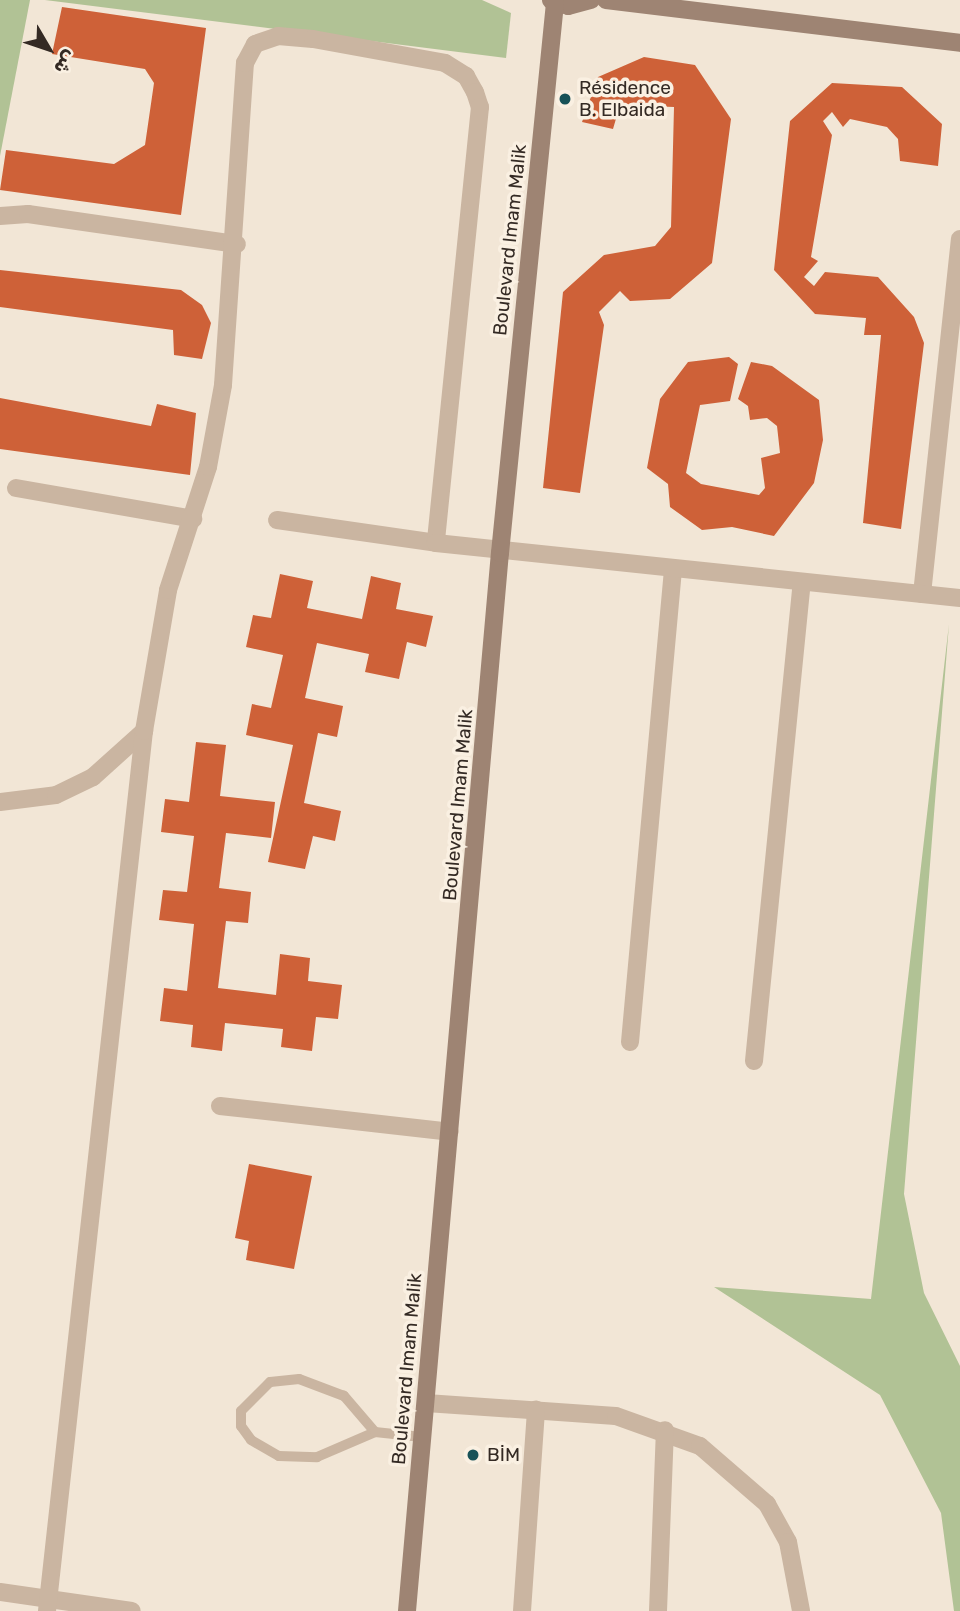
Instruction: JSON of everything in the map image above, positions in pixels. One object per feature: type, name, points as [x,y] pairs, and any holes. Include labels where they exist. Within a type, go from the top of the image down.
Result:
[{"type":"street","points":[[553,1],[590,0]]},
{"type":"street","points":[[606,0],[960,43]]},
{"type":"street","name":"Boulevard Imam Malik","points":[[407,1611],[500,553],[553,1]]},
{"type":"street","points":[[46,1604],[145,731],[168,590],[193,520],[221,399],[237,244],[245,63],[260,39],[313,39],[430,59],[460,70],[472,84],[480,107],[436,543]]},
{"type":"street","points":[[0,216],[28,214],[237,244]]},
{"type":"street","points":[[922,594],[960,239]]},
{"type":"street","points":[[16,488],[193,520]]},
{"type":"street","points":[[277,520],[500,553],[960,598]]},
{"type":"street","points":[[630,1042],[673,569]]},
{"type":"street","points":[[754,1060],[802,582]]},
{"type":"street","points":[[0,802],[56,796],[93,777],[145,731]]},
{"type":"street","points":[[220,1106],[450,1132]]},
{"type":"street","points":[[426,1403],[617,1416],[665,1430],[726,1463],[767,1504],[789,1542],[801,1611]]},
{"type":"street","points":[[522,1611],[536,1409]]},
{"type":"street","points":[[658,1611],[665,1430]]},
{"type":"street","points":[[0,1591],[46,1604],[132,1611]]},
{"type":"lane","points":[[375,1433],[344,1396],[299,1380],[270,1382],[241,1411],[251,1440],[279,1456],[317,1457],[375,1433],[422,1437]]},
{"type":"green space","points":[[0,0],[30,0],[0,156]]},
{"type":"green space","points":[[45,0],[482,0],[511,13],[506,58]]},
{"type":"green space","points":[[949,624],[904,1194],[924,1293],[960,1366],[960,1611],[954,1611],[941,1513],[880,1395],[714,1287],[871,1299]]},
{"type":"building","points":[[62,7],[206,28],[181,215],[0,190],[6,150],[114,164],[145,145],[154,83],[145,69],[52,54]]},
{"type":"building","points":[[644,57],[695,65],[731,119],[712,263],[670,299],[630,301],[620,291],[599,312],[604,325],[580,493],[543,488],[563,292],[604,255],[655,246],[671,227],[674,107],[620,105],[613,129],[582,122],[598,77]]},
{"type":"building","points":[[832,83],[902,87],[942,124],[938,166],[900,161],[898,139],[887,127],[850,119],[843,127],[832,112],[823,121],[832,135],[811,257],[818,261],[804,277],[814,286],[825,272],[878,277],[914,317],[924,343],[901,529],[863,523],[881,335],[864,335],[866,318],[815,314],[774,270],[790,121]]},
{"type":"building","points":[[0,270],[181,290],[202,305],[211,323],[202,359],[174,355],[173,330],[0,307]]},
{"type":"building","points":[[729,357],[738,364],[730,401],[700,405],[686,473],[701,484],[759,495],[765,488],[761,458],[780,453],[777,426],[767,418],[750,420],[748,406],[738,399],[751,362],[772,366],[819,400],[823,440],[814,483],[774,536],[732,527],[702,530],[670,507],[668,484],[647,468],[660,399],[688,362]]},
{"type":"building","points":[[0,398],[151,426],[157,404],[196,413],[190,475],[0,449]]},
{"type":"building","points":[[280,574],[313,581],[307,608],[362,619],[371,576],[401,583],[396,609],[433,616],[426,647],[407,642],[399,679],[365,672],[369,654],[317,643],[305,698],[343,706],[337,737],[318,733],[304,803],[341,811],[335,841],[313,836],[305,869],[268,862],[293,745],[246,735],[252,704],[271,708],[283,655],[246,647],[253,615],[271,618]]},
{"type":"building","points":[[196,742],[226,745],[220,796],[275,802],[271,838],[226,833],[219,888],[251,892],[248,923],[226,921],[218,988],[276,995],[280,954],[310,958],[308,981],[342,985],[338,1019],[316,1017],[312,1051],[281,1047],[283,1029],[225,1023],[222,1051],[191,1047],[193,1025],[160,1021],[164,988],[187,991],[194,924],[159,920],[163,890],[187,892],[194,836],[161,832],[165,799],[189,802]]},
{"type":"building","points":[[249,1164],[312,1176],[294,1269],[246,1260],[249,1241],[235,1238]]},
{"type":"place","name":"Résidence B. Elbaida","points":[[565,99]]},
{"type":"place","name":"BİM","points":[[473,1455]]}]
